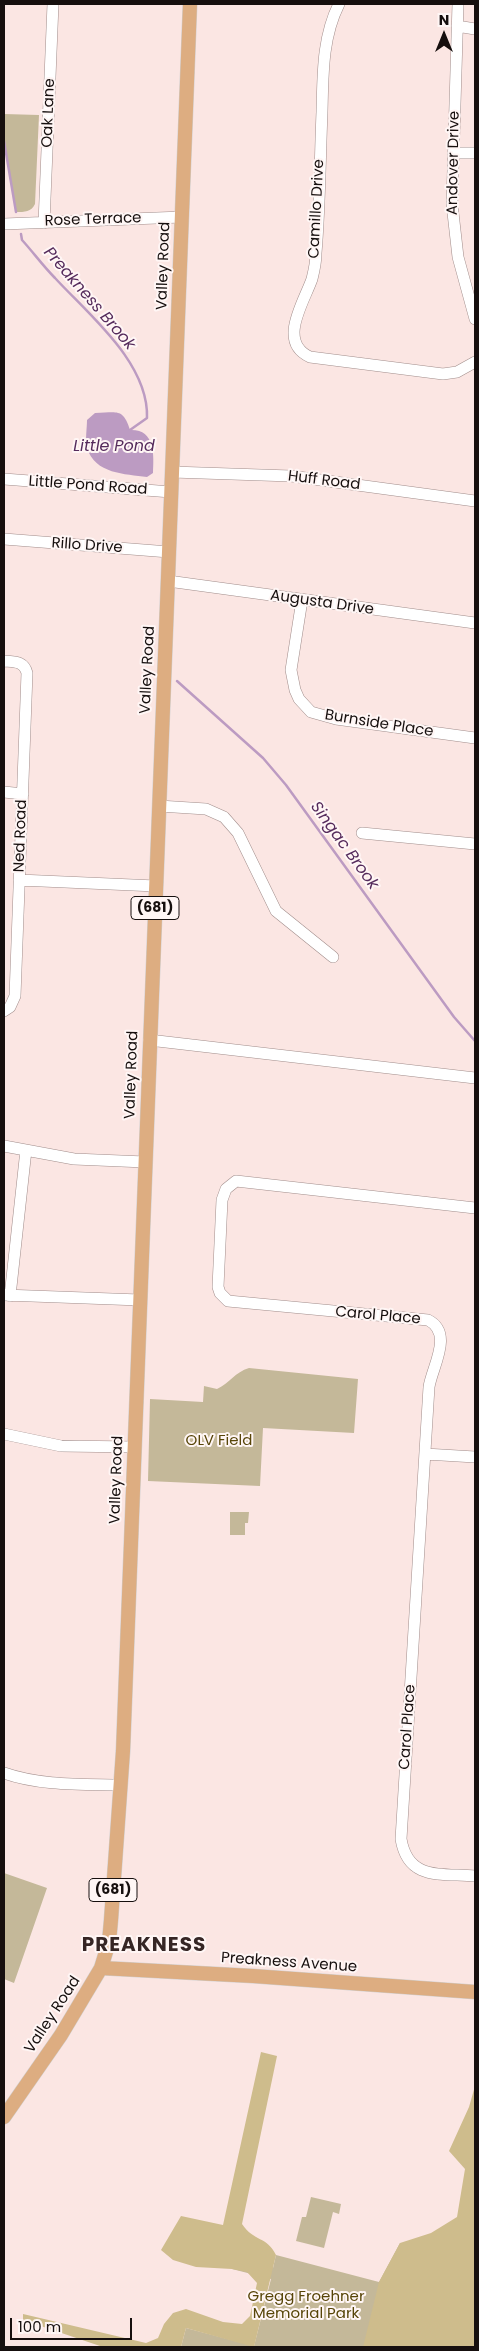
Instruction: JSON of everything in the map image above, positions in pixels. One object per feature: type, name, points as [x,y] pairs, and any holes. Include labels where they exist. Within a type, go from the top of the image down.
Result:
[{"type":"main road","name":"Valley Road","points":[[4,2117],[61,2035],[101,1968],[110,1928],[121,1785],[190,4]]},
{"type":"main road","name":"Preakness Avenue","points":[[101,1968],[253,1976],[475,1992]]},
{"type":"street","name":"Oak Lane","points":[[44,222],[53,4]]},
{"type":"street","name":"Camillo Drive","points":[[339,4],[326,44],[322,73],[315,266],[294,321],[293,329],[296,344],[310,357],[443,374],[456,372],[475,362]]},
{"type":"street","name":"Andover Drive","points":[[458,4],[453,153],[454,231],[464,283],[475,319]]},
{"type":"street","points":[[457,26],[475,29]]},
{"type":"street","points":[[453,153],[475,153]]},
{"type":"street","name":"Rose Terrace","points":[[4,224],[182,217]]},
{"type":"street","name":"Huff Road","points":[[172,472],[291,476],[475,501]]},
{"type":"street","name":"Little Pond Road","points":[[4,479],[171,492]]},
{"type":"street","name":"Rillo Drive","points":[[4,539],[169,552]]},
{"type":"street","name":"Augusta Drive","points":[[168,582],[475,623]]},
{"type":"street","name":"Burnside Place","points":[[302,600],[291,670],[292,680],[299,699],[311,712],[336,719],[475,738]]},
{"type":"street","name":"Ned Road","points":[[4,661],[23,664],[27,673],[15,987],[13,1002],[4,1011]]},
{"type":"street","points":[[4,792],[22,794]]},
{"type":"street","points":[[159,806],[206,809],[224,817],[242,840],[276,911],[333,957]]},
{"type":"street","points":[[362,833],[475,844]]},
{"type":"street","points":[[19,880],[156,886]]},
{"type":"street","points":[[149,1040],[475,1078]]},
{"type":"street","points":[[4,1146],[74,1160],[145,1162]]},
{"type":"street","points":[[26,1150],[7,1295],[140,1300]]},
{"type":"street","name":"Carol Place","points":[[475,1208],[242,1180],[231,1184],[222,1200],[218,1287],[224,1298],[228,1301],[428,1320],[437,1327],[441,1347],[430,1382],[401,1838],[402,1848],[410,1863],[422,1871],[475,1876]]},
{"type":"street","points":[[4,1437],[61,1446],[134,1447]]},
{"type":"street","points":[[425,1454],[475,1457]]},
{"type":"street","points":[[4,1773],[32,1781],[49,1783],[121,1785]]},
{"type":"green space","points":[[4,114],[39,115],[35,204],[32,209],[25,212],[16,212],[4,141]]},
{"type":"green space","name":"OLV Field","points":[[249,1368],[358,1379],[354,1433],[263,1428],[260,1486],[148,1481],[150,1399],[203,1402],[204,1386],[217,1389],[240,1372]]},
{"type":"green space","points":[[230,1512],[249,1512],[248,1523],[245,1523],[245,1535],[230,1535]]},
{"type":"green space","points":[[4,1873],[47,1888],[14,1983],[4,1979]]},
{"type":"green space","points":[[311,2197],[341,2204],[339,2214],[333,2212],[324,2248],[296,2241],[302,2217],[306,2217]]},
{"type":"green space","name":"Gregg Froehner Memorial Park","points":[[400,2243],[451,2262],[475,2347],[181,2347],[186,2328],[254,2346],[271,2279],[232,2269],[238,2248],[273,2268],[276,2255],[379,2282]]},
{"type":"shaded area","points":[[261,2052],[277,2056],[242,2224],[251,2234],[269,2245],[276,2255],[254,2347],[186,2328],[181,2347],[103,2347],[23,2320],[23,2314],[146,2343],[158,2338],[164,2324],[173,2313],[186,2309],[223,2322],[242,2324],[250,2316],[257,2283],[247,2272],[232,2269],[196,2267],[173,2260],[161,2250],[181,2216],[223,2225]]},
{"type":"shaded area","points":[[475,2086],[475,2347],[363,2347],[379,2282],[400,2243],[431,2233],[457,2217],[465,2169],[449,2151],[469,2107]]},
{"type":"water","name":"Little Pond","points":[[95,413],[118,413],[125,418],[130,430],[138,431],[149,438],[153,451],[153,473],[147,477],[112,471],[104,468],[91,457],[86,441],[87,420]]},
{"type":"waterway","name":"Preakness Brook","points":[[4,141],[16,212]]},
{"type":"waterway","name":"Preakness Brook","points":[[21,234],[22,240],[46,269],[100,324],[128,359],[138,378],[145,398],[147,418],[130,430]]},
{"type":"waterway","name":"Singac Brook","points":[[177,681],[263,758],[286,785],[454,1017],[475,1041]]},
{"type":"district","name":"PREAKNESS","points":[[144,1946]]}]
